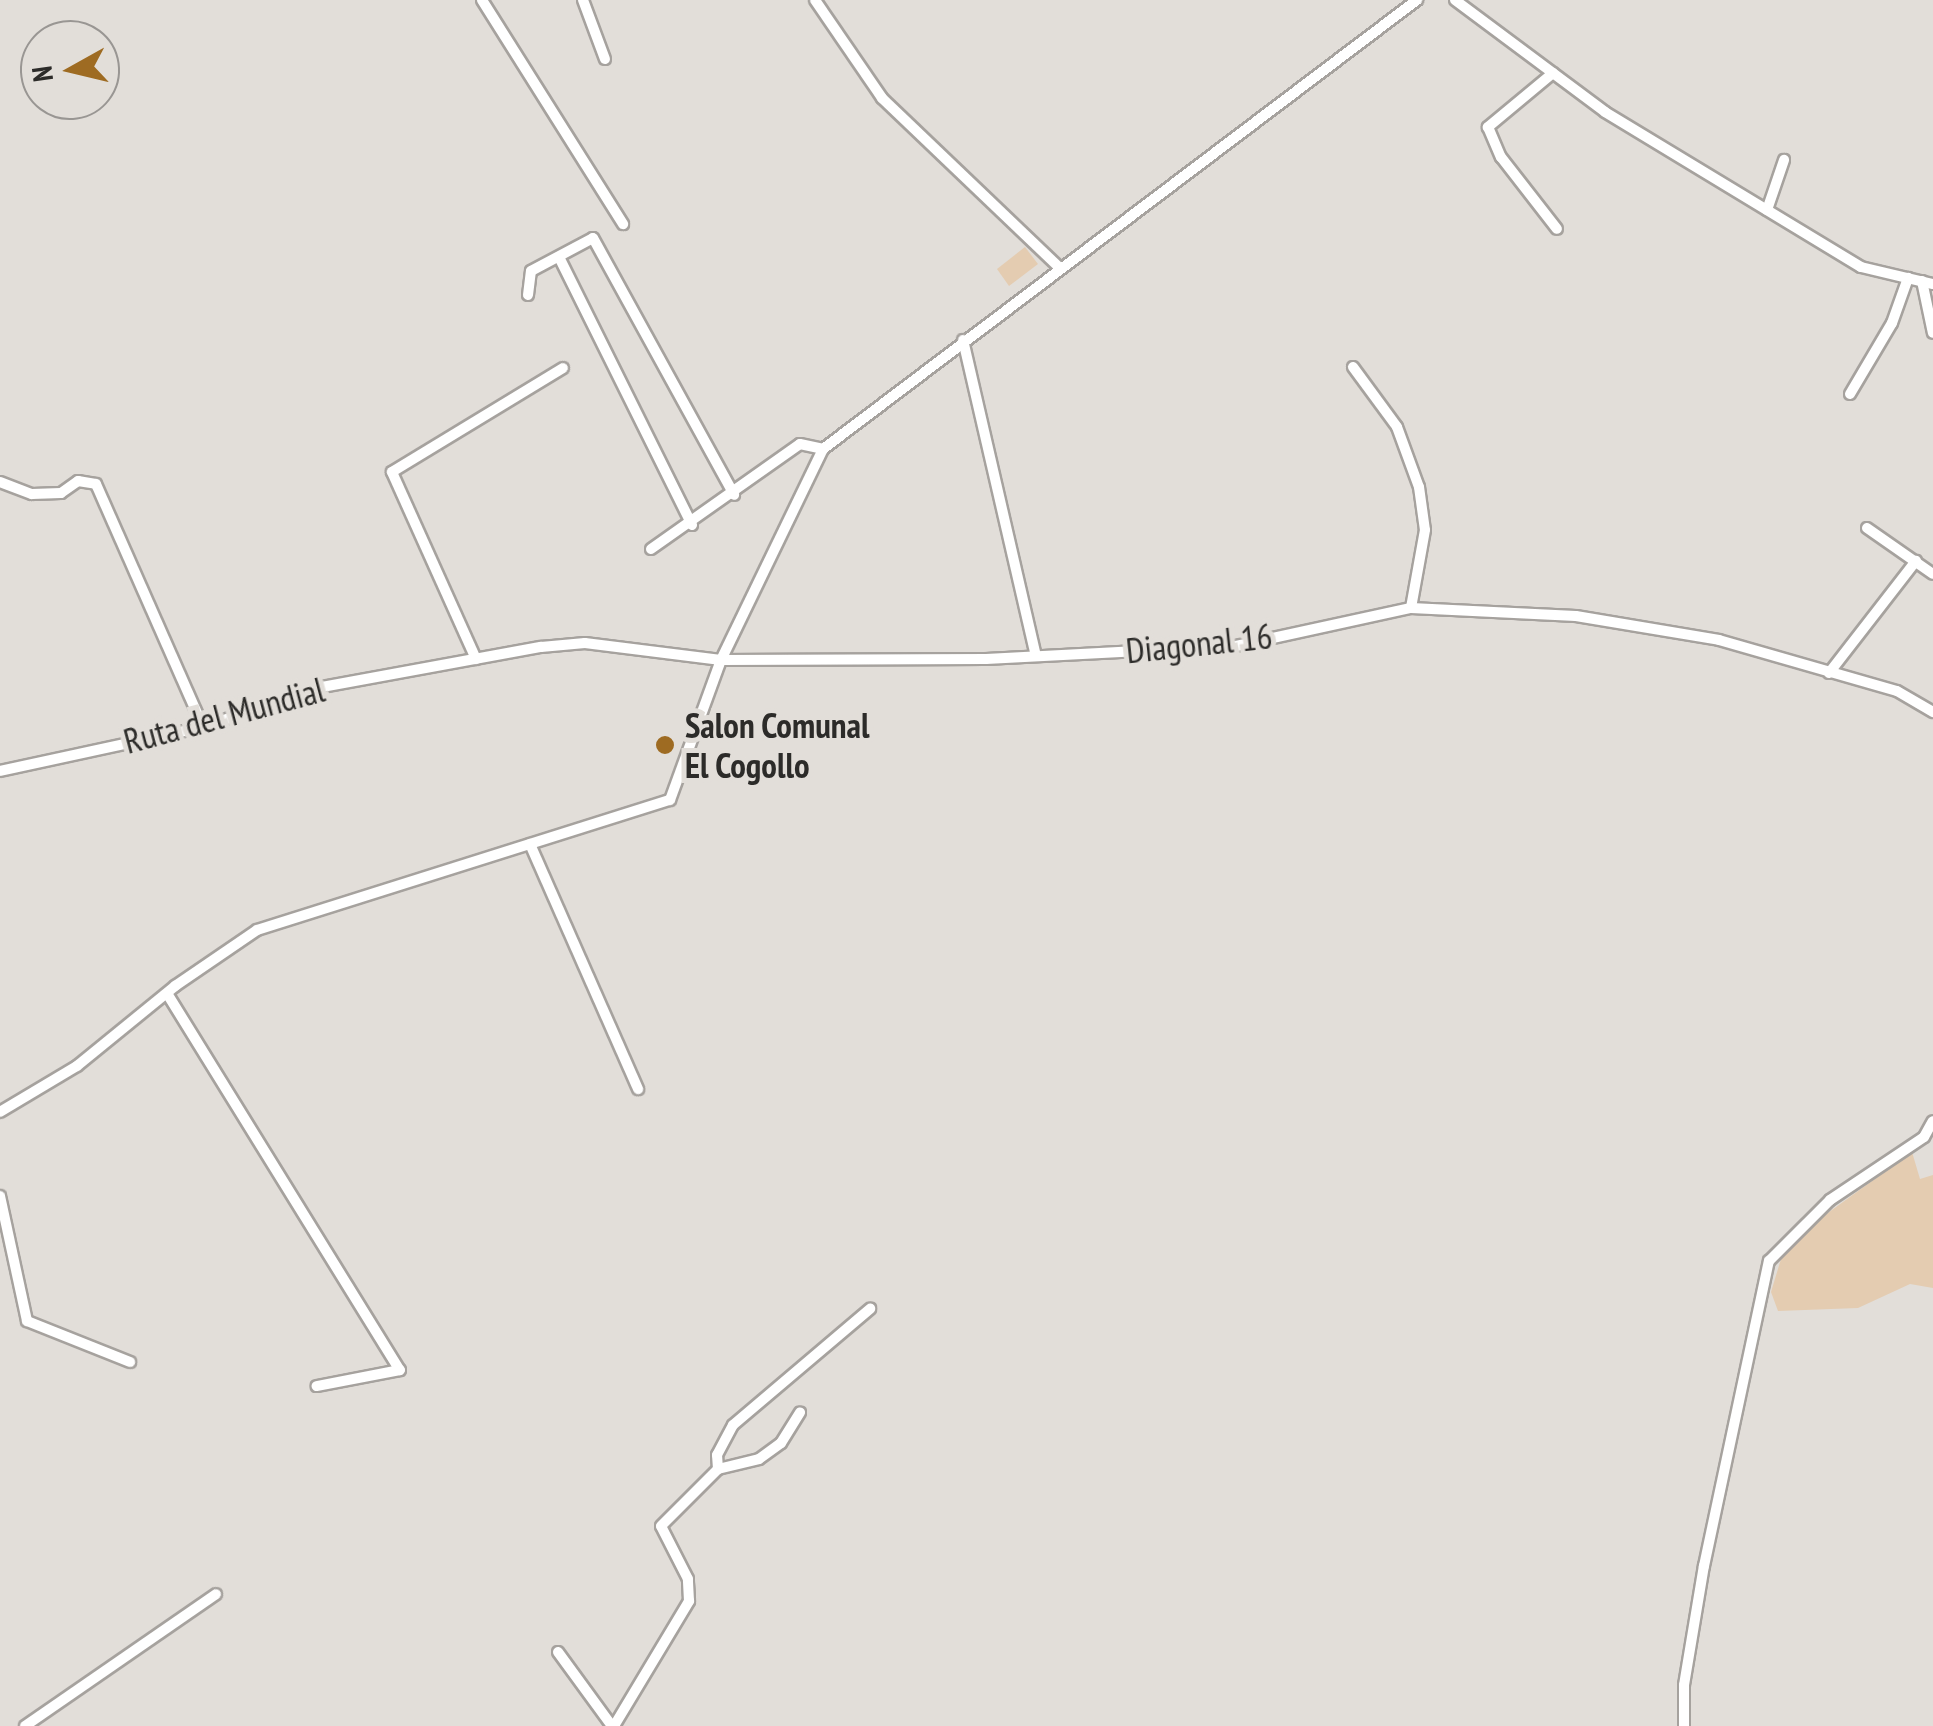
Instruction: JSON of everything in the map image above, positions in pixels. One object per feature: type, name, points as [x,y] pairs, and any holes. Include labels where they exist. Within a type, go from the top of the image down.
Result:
[{"type":"street","points":[[482,0],[623,224]]},
{"type":"street","points":[[583,0],[606,59]]},
{"type":"street","points":[[815,0],[882,98],[1058,266]]},
{"type":"street","points":[[0,1112],[77,1066],[258,930],[670,800],[721,660],[824,449],[1058,266],[1417,0]]},
{"type":"street","points":[[1454,0],[1553,73],[1861,267],[1927,282],[1933,333]]},
{"type":"street","points":[[1553,73],[1488,127],[1500,157],[1557,229]]},
{"type":"street","points":[[1768,210],[1784,160]]},
{"type":"street","points":[[528,295],[531,271],[560,259],[593,238],[734,495]]},
{"type":"street","points":[[560,259],[692,525]]},
{"type":"street","points":[[1850,394],[1892,323],[1908,278]]},
{"type":"street","points":[[963,340],[1036,656]]},
{"type":"street","points":[[1353,367],[1397,427],[1418,488],[1426,530],[1411,608]]},
{"type":"street","points":[[476,659],[392,472],[562,368]]},
{"type":"street","points":[[651,549],[692,525],[800,444],[824,449]]},
{"type":"street","points":[[0,482],[32,494],[61,493],[78,481],[96,484],[203,727]]},
{"type":"street","points":[[1867,528],[1933,574]]},
{"type":"street","points":[[1829,673],[1916,561]]},
{"type":"street","name":"Diagonal 16","points":[[450,664],[585,643],[721,660],[1036,656],[1236,646],[1411,608],[1576,616],[1719,640],[1897,692],[1933,712]]},
{"type":"street","name":"Ruta del Mundial","points":[[0,771],[203,727],[322,687],[450,664]]},
{"type":"street","points":[[530,844],[638,1089]]},
{"type":"street","points":[[168,996],[400,1370],[317,1386]]},
{"type":"street","points":[[1684,1726],[1684,1685],[1704,1566],[1769,1261],[1830,1200],[1924,1137],[1933,1121]]},
{"type":"street","points":[[0,1196],[27,1321],[130,1362]]},
{"type":"street","points":[[718,1469],[717,1455],[733,1425],[870,1309]]},
{"type":"street","points":[[558,1652],[613,1726],[688,1601],[688,1579],[661,1526],[718,1469],[759,1460],[781,1443],[800,1413]]},
{"type":"street","points":[[25,1726],[216,1594]]},
{"type":"shaded area","points":[[1025,247],[1038,264],[1009,286],[997,269]]},
{"type":"shaded area","points":[[1912,1152],[1920,1179],[1933,1175],[1933,1288],[1910,1284],[1858,1308],[1778,1311],[1771,1292],[1781,1259],[1825,1215]]},
{"type":"place","name":"Salon Comunal El Cogollo","points":[[665,745]]}]
